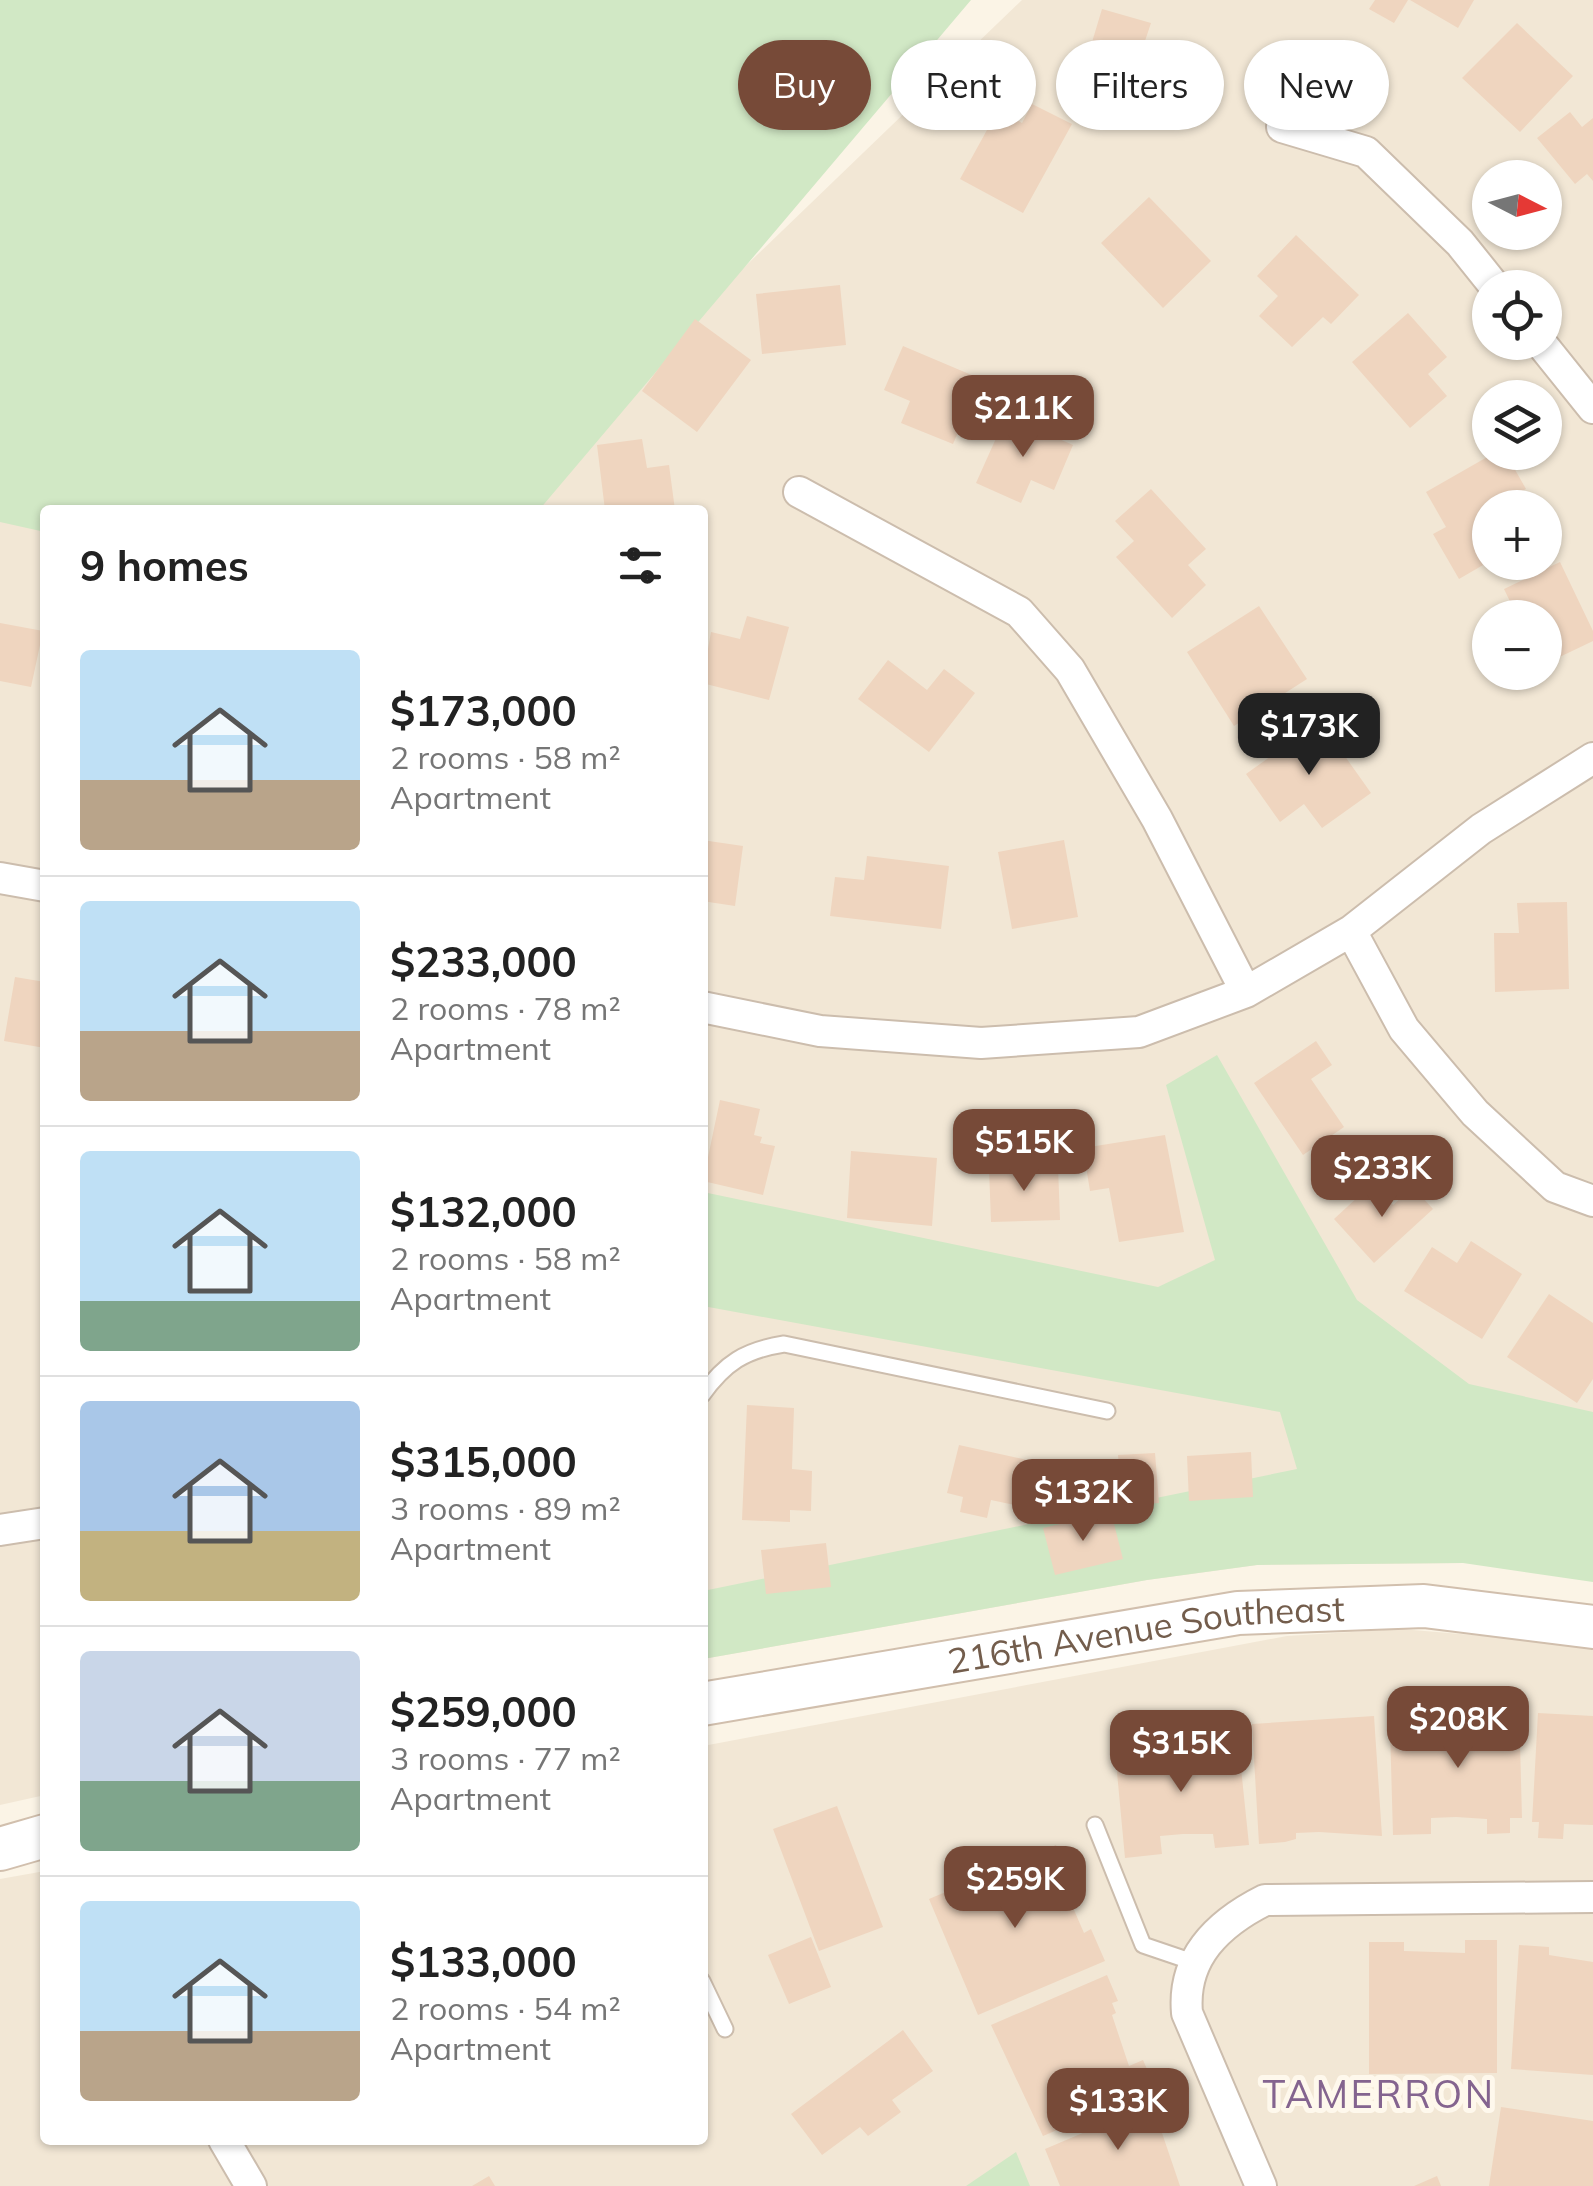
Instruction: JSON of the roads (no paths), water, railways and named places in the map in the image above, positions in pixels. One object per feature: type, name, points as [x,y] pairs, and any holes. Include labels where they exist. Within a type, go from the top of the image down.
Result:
[{"type":"street","points":[[1289,130],[1366,152],[1460,243],[1482,270]]},
{"type":"street","points":[[1554,360],[1593,408]]},
{"type":"street","points":[[799,492],[1019,612],[1070,670],[1156,819],[1246,992]]},
{"type":"street","points":[[708,1008],[820,1031],[980,1044],[1139,1032],[1246,992],[1351,931],[1482,829],[1593,758]]},
{"type":"street","points":[[0,878],[40,885]]},
{"type":"street","points":[[1351,931],[1404,1029],[1475,1113],[1555,1187],[1593,1200]]},
{"type":"street","points":[[0,1530],[40,1523]]},
{"type":"street","name":"216th Avenue Southeast","points":[[708,1703],[1238,1613],[1424,1606],[1593,1628]]},
{"type":"street","points":[[0,1849],[40,1837]]},
{"type":"street","points":[[1260,2186],[1187,2013],[1185,1992],[1196,1963],[1220,1925],[1265,1900],[1593,1896]]},
{"type":"street","points":[[227,2145],[251,2186]]},
{"type":"lane","points":[[708,1386],[721,1368],[754,1348],[784,1344],[1107,1411]]},
{"type":"lane","points":[[1095,1825],[1142,1945],[1196,1963]]},
{"type":"lane","points":[[708,1994],[725,2029]]},
{"type":"district","name":"TAMERRON","points":[[1379,2095]]}]
